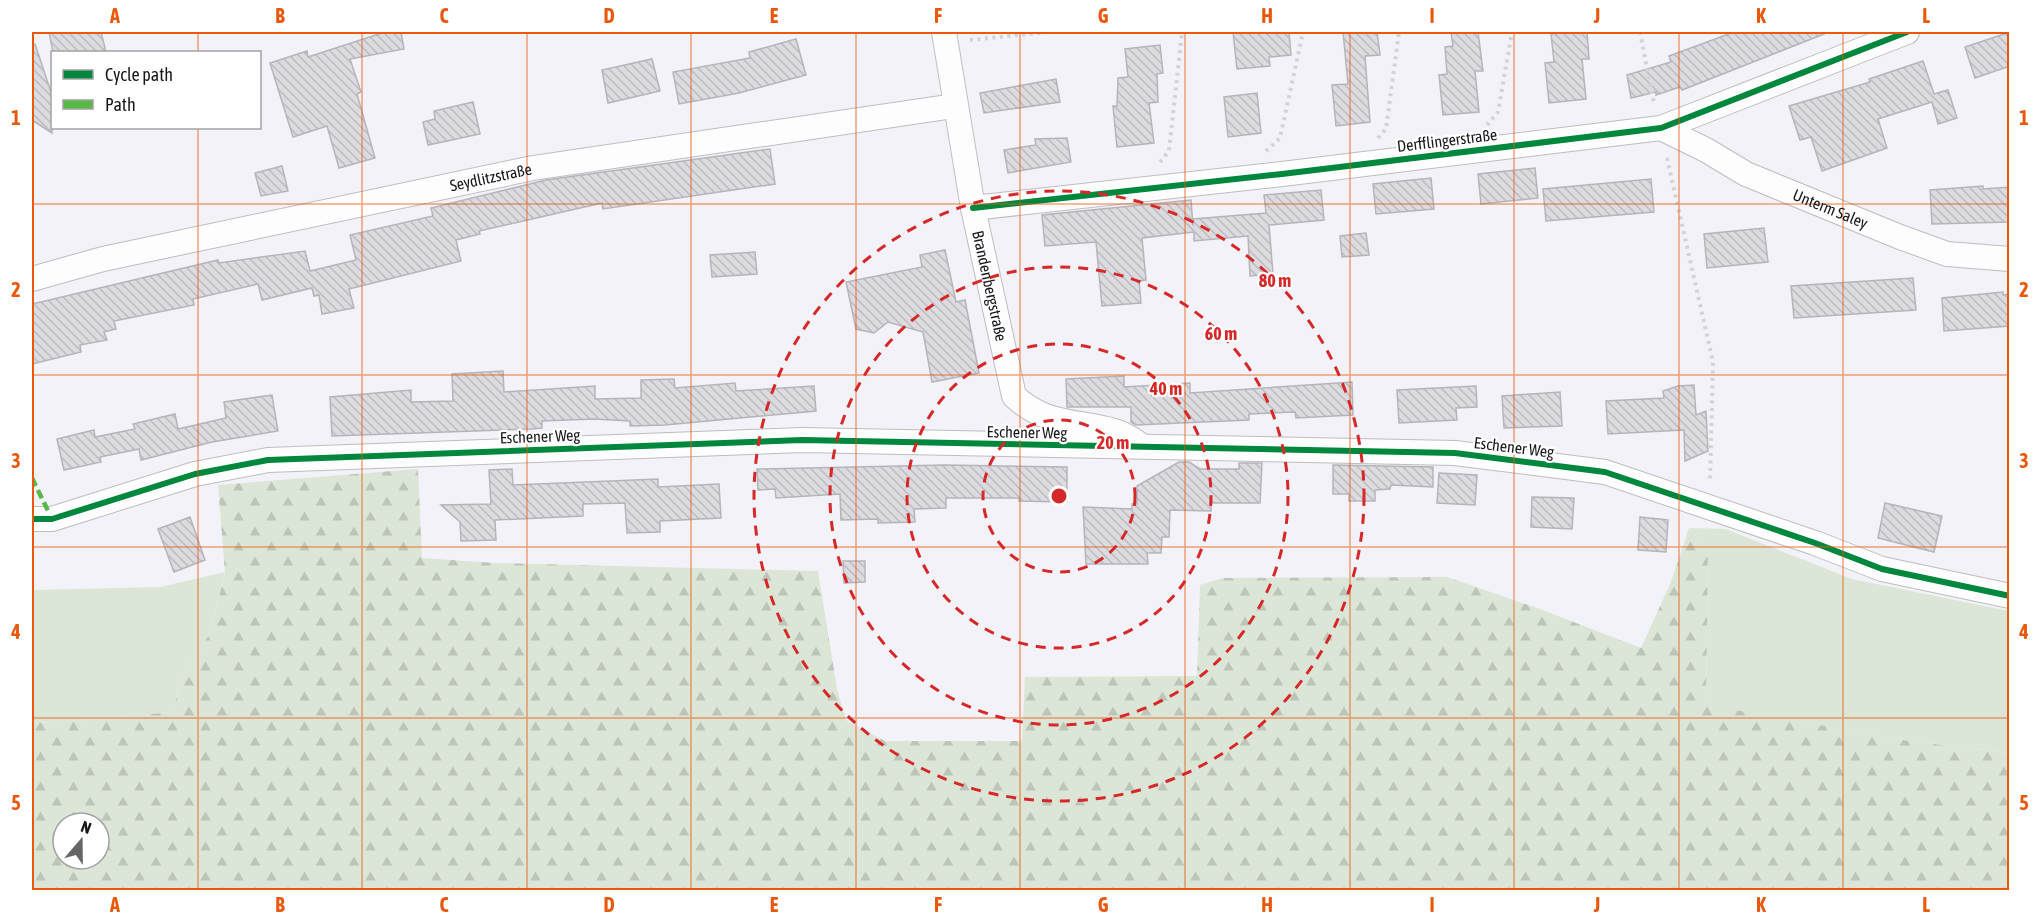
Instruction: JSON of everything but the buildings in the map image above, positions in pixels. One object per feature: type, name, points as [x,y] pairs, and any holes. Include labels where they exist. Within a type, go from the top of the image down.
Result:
[{"type":"street","name":"Derfflingerstraße","points":[[973,208],[1351,166],[1661,128],[1907,32]]},
{"type":"street","name":"Brandenbergstraße","points":[[945,37],[954,106],[973,208],[1014,396],[1028,409],[1061,423],[1116,431],[1147,448]]},
{"type":"street","name":"Seydlitzstraße","points":[[32,279],[115,257],[532,168],[954,106]]},
{"type":"street","name":"Unterm Saley","points":[[1661,128],[1706,150],[1746,174],[1900,237],[1947,254],[2010,259]]},
{"type":"street","name":"Eschener Weg","points":[[32,519],[52,519],[195,474],[268,460],[802,440],[1455,453],[1605,472],[1709,506],[1882,569],[2010,596]]},
{"type":"path","points":[[945,37],[1047,32]]},
{"type":"path","points":[[1135,190],[1169,151],[1182,32]]},
{"type":"path","points":[[1264,152],[1280,138],[1303,32]]},
{"type":"path","points":[[1351,166],[1386,129],[1399,32]]},
{"type":"path","points":[[1466,151],[1498,111],[1512,32]]},
{"type":"path","points":[[1640,32],[1652,95]]},
{"type":"path","points":[[1661,128],[1713,362],[1709,506]]},
{"type":"green space","points":[[418,469],[422,558],[495,563],[818,571],[837,689],[846,720],[885,741],[1022,741],[1025,677],[1197,676],[1200,585],[1223,578],[1447,577],[1537,608],[1641,648],[1671,582],[1689,528],[1708,550],[1706,705],[1909,741],[2009,753],[2009,890],[32,890],[32,722],[52,723],[173,712],[180,679],[209,635],[225,573],[218,485]]},
{"type":"green space","points":[[1689,528],[1726,529],[1852,579],[2009,611],[2009,753],[1909,741],[1706,706],[1708,551]]},
{"type":"green space","points":[[225,572],[209,635],[180,679],[173,712],[52,723],[32,722],[32,590],[160,587]]},
{"type":"marked path","points":[[32,478],[52,519]]},
{"type":"cycle path","points":[[973,208],[1282,174],[1661,128],[1907,32]]},
{"type":"cycle path","points":[[32,519],[52,519],[195,474],[268,460],[802,440],[1455,453],[1605,472],[1815,543],[1882,569],[2010,596]]}]
